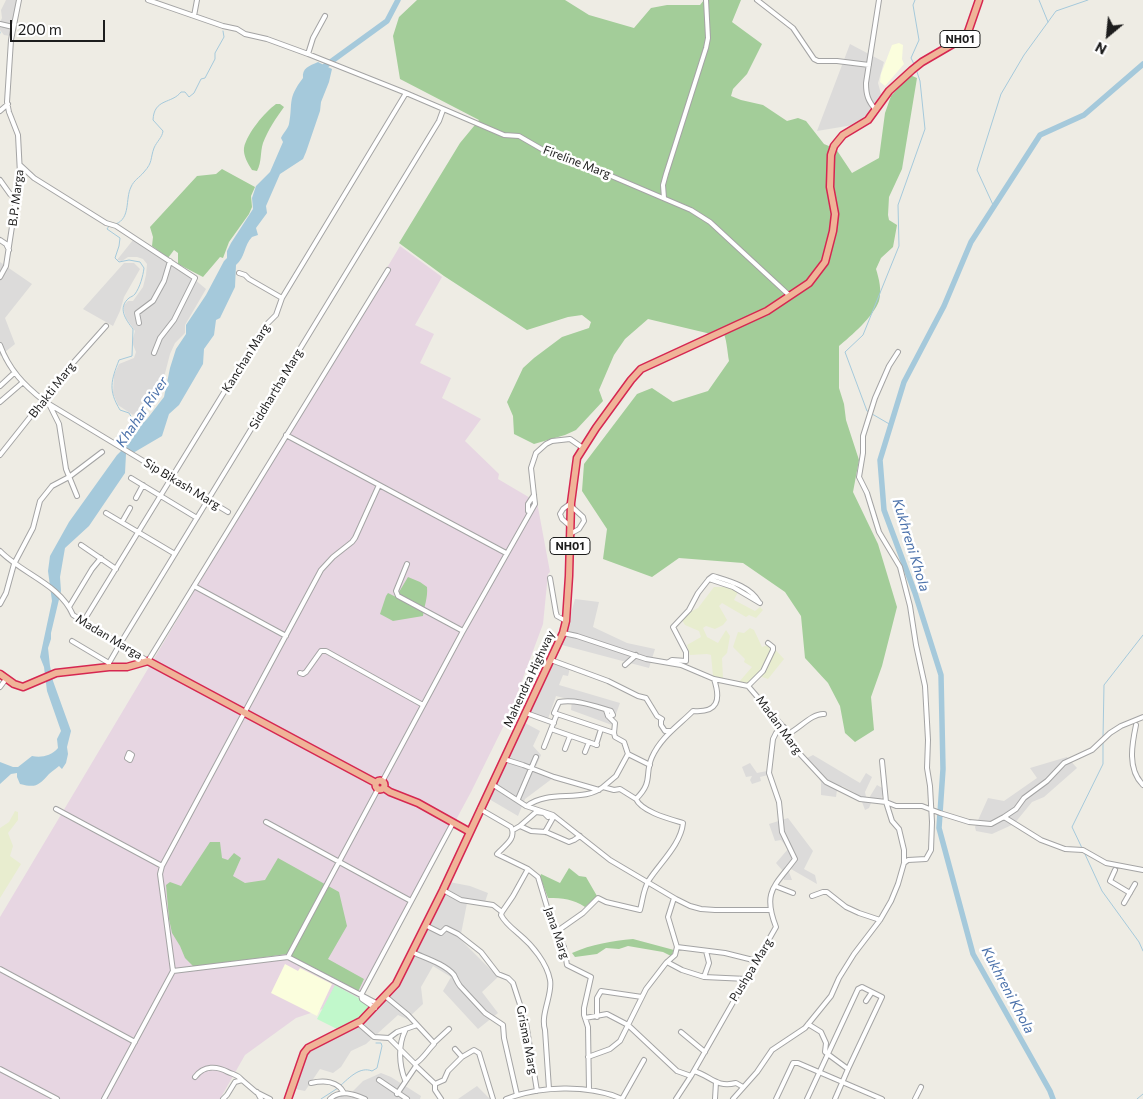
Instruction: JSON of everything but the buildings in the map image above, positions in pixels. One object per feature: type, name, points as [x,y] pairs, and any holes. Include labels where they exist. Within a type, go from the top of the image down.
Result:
[{"type":"highway","name":"Mahendra Highway","points":[[288,1099],[304,1053],[308,1048],[358,1023],[396,984],[443,890],[551,660],[563,633],[566,621],[571,504],[577,458],[631,380],[642,369],[767,311],[809,283],[819,272],[831,245],[834,214],[830,188],[831,154],[834,146],[843,135],[868,120],[889,91],[912,70],[958,41],[968,32],[979,0]]},
{"type":"highway","points":[[0,674],[23,687],[56,673],[109,665],[127,667],[148,661],[470,832]]},
{"type":"street","name":"B.P. Marga","points":[[0,277],[6,266],[9,250],[20,165],[18,135],[8,104],[11,40],[18,0]]},
{"type":"street","points":[[148,0],[308,54],[313,38],[326,16]]},
{"type":"street","points":[[194,16],[197,0]]},
{"type":"street","points":[[664,198],[662,185],[706,48],[708,38],[706,0]]},
{"type":"street","points":[[757,0],[794,28],[814,59],[818,61],[869,65]]},
{"type":"street","points":[[876,110],[866,96],[866,83],[879,0]]},
{"type":"street","points":[[0,24],[13,27]]},
{"type":"street","name":"Fireline Marg","points":[[308,54],[504,135],[519,136],[545,151],[576,161],[691,210],[710,222],[790,296]]},
{"type":"street","name":"Kanchan Marg","points":[[84,622],[264,327],[276,315],[282,298],[406,93]]},
{"type":"street","points":[[0,111],[8,104]]},
{"type":"street","name":"Siddhartha Marg","points":[[109,665],[439,121],[443,110]]},
{"type":"street","points":[[20,165],[34,178],[106,223],[116,226],[195,278],[174,320],[160,338],[154,353]]},
{"type":"street","points":[[0,180],[10,194],[17,199]]},
{"type":"street","points":[[0,240],[6,244],[9,250]]},
{"type":"street","points":[[139,323],[138,312],[153,300],[164,280],[170,262]]},
{"type":"street","points":[[148,661],[388,270]]},
{"type":"street","points":[[240,273],[282,298]]},
{"type":"street","name":"Bhakti Marg","points":[[0,455],[73,362],[106,326]]},
{"type":"street","name":"Sip Bikash Marg","points":[[0,345],[5,358],[22,383],[48,404],[228,512]]},
{"type":"street","points":[[898,352],[889,366],[875,398],[863,436],[863,453],[859,477],[870,500],[880,532],[900,567],[910,606],[927,702],[930,808],[929,855],[926,859],[904,862]]},
{"type":"street","points":[[0,363],[5,358]]},
{"type":"street","points":[[0,386],[14,373]]},
{"type":"street","points":[[0,402],[22,383]]},
{"type":"street","points":[[48,404],[59,424],[64,457],[69,477],[77,496]]},
{"type":"street","points":[[286,435],[506,553]]},
{"type":"street","points":[[288,958],[463,631],[528,513],[535,504],[531,468],[536,453],[540,448],[552,441],[570,439],[584,448]]},
{"type":"street","points":[[0,604],[6,593],[14,564],[33,528],[40,500],[52,486],[69,477],[102,452]]},
{"type":"street","points":[[131,478],[197,518]]},
{"type":"street","points":[[104,1099],[173,971],[160,874],[162,866],[321,570],[355,538],[379,484]]},
{"type":"street","points":[[136,498],[143,485]]},
{"type":"street","points":[[570,526],[560,514],[563,509],[571,504],[583,516],[584,521],[579,529],[570,534]]},
{"type":"street","points":[[122,522],[130,508]]},
{"type":"street","points":[[106,513],[175,554]]},
{"type":"street","points":[[81,545],[116,569]]},
{"type":"street","points":[[0,551],[14,564],[45,583],[69,608],[92,569],[101,558]]},
{"type":"street","points":[[407,564],[396,591],[398,596],[463,631]]},
{"type":"street","points":[[669,662],[672,660],[686,661],[686,652],[673,627],[689,610],[708,579],[713,576],[734,582],[746,588],[756,597],[760,604],[733,587],[708,579]]},
{"type":"street","points":[[550,578],[556,614],[566,621]]},
{"type":"street","points":[[194,586],[286,636]]},
{"type":"street","name":"Madan Marga","points":[[69,608],[73,615],[148,661]]},
{"type":"street","name":"Madan Marg","points":[[563,633],[646,659],[681,665],[714,679],[748,686],[784,728],[799,753],[826,782],[860,799],[886,802],[896,806],[922,806],[940,813],[980,823],[991,824],[1004,817]]},
{"type":"street","points":[[72,641],[109,665]]},
{"type":"street","points":[[748,686],[764,669],[773,650],[773,647],[768,643]]},
{"type":"street","points":[[300,673],[306,672],[320,652],[326,651],[424,705]]},
{"type":"street","points":[[625,665],[636,655]]},
{"type":"street","points":[[551,660],[608,680],[638,696],[646,698],[657,716],[663,719],[660,722],[665,731],[671,730]]},
{"type":"street","points":[[0,687],[6,678]]},
{"type":"street","points":[[636,800],[647,786],[652,756],[671,730],[693,711],[711,710],[716,704],[719,693],[714,679]]},
{"type":"street","points":[[614,733],[554,713],[559,702],[569,700],[582,702],[612,713],[613,715],[608,716],[615,723],[614,733],[617,739],[624,742],[628,754],[650,765]]},
{"type":"street","points":[[526,713],[554,723]]},
{"type":"street","points":[[544,747],[557,714]]},
{"type":"street","points":[[788,734],[815,716],[824,714]]},
{"type":"street","points":[[1143,717],[1121,726],[1110,733],[1092,750],[1064,764],[1047,781],[1024,798],[1016,809],[1004,817],[1041,840],[1065,849],[1083,850],[1112,864],[1143,870]]},
{"type":"street","points":[[1136,725],[1132,755],[1134,770],[1143,785]]},
{"type":"street","name":"Pushpa Marg","points":[[676,1099],[758,961],[776,927],[769,910],[770,896],[795,859],[782,832],[779,802],[769,773],[773,739],[776,733],[784,728]]},
{"type":"street","points":[[551,729],[597,745],[602,729]]},
{"type":"street","points":[[564,749],[570,736]]},
{"type":"street","points":[[584,752],[589,742]]},
{"type":"street","points":[[527,806],[536,800],[557,795],[591,794],[601,789],[616,776],[628,754]]},
{"type":"street","points":[[518,799],[536,757]]},
{"type":"street","points":[[504,759],[554,777],[601,789],[620,789],[646,809],[683,824],[672,850],[663,859],[648,882],[643,894],[640,910],[606,902],[598,898],[556,932]]},
{"type":"street","points":[[733,1099],[772,1050],[797,1034],[808,1024],[830,996],[854,954],[880,920],[891,901],[904,862],[904,850],[899,829],[892,821],[886,802],[882,761]]},
{"type":"street","points":[[492,784],[527,806],[554,816],[610,860],[674,898],[701,909],[769,910]]},
{"type":"street","points":[[480,809],[513,830],[536,812],[544,813],[548,817],[554,816]]},
{"type":"street","points":[[56,810],[162,866]]},
{"type":"street","points":[[545,832],[554,816]]},
{"type":"street","points":[[266,822],[411,901]]},
{"type":"street","points":[[361,995],[452,823]]},
{"type":"street","points":[[520,826],[531,831],[545,832],[569,842],[580,836]]},
{"type":"street","name":"Jana Marg","points":[[513,830],[509,842],[497,854],[528,869],[538,877],[556,932],[564,947],[568,965],[591,977],[584,1008],[588,1027],[589,1090]]},
{"type":"street","points":[[528,869],[514,896],[501,915],[503,920],[539,956],[550,981],[542,1022],[545,1030],[549,1089]]},
{"type":"street","points":[[1115,870],[1110,881],[1130,893]]},
{"type":"street","points":[[1124,903],[1135,884]]},
{"type":"street","points":[[775,886],[793,894]]},
{"type":"street","points":[[443,890],[461,900],[493,905],[502,912]]},
{"type":"street","points":[[812,896],[827,892],[846,907],[860,914],[880,920]]},
{"type":"street","points":[[588,1057],[615,1047],[620,1042],[646,989],[667,962],[675,955],[677,947],[668,921],[674,898]]},
{"type":"street","name":"Grisma Marg","points":[[425,925],[441,933],[446,928],[458,934],[480,952],[498,974],[508,978],[513,983],[526,1023],[537,1091]]},
{"type":"street","points":[[677,947],[725,953],[758,961]]},
{"type":"street","points":[[704,977],[709,963],[706,951]]},
{"type":"street","points":[[412,952],[448,970],[455,977],[456,982],[485,1013],[503,1026],[517,1095]]},
{"type":"street","points":[[173,971],[288,958],[361,995],[376,1006]]},
{"type":"street","points":[[667,962],[682,970],[704,977],[747,979]]},
{"type":"street","points":[[0,970],[135,1042]]},
{"type":"street","points":[[807,1099],[860,987],[880,995],[882,999],[835,1099]]},
{"type":"street","points":[[597,1017],[597,998],[601,991],[642,997]]},
{"type":"street","points":[[866,1001],[872,992]]},
{"type":"street","points":[[385,996],[408,1015],[433,1042]]},
{"type":"street","points":[[585,1018],[606,1014],[628,1025],[678,1071],[691,1076]]},
{"type":"street","points":[[358,1023],[374,1037],[389,1038],[435,1084],[435,1090],[441,1099]]},
{"type":"street","points":[[808,1024],[821,1032],[826,1043],[824,1052],[848,1069]]},
{"type":"street","points":[[389,1038],[397,1032],[417,1025]]},
{"type":"street","points":[[397,1094],[415,1065],[434,1044],[433,1042],[449,1029]]},
{"type":"street","points":[[405,1030],[401,1040],[400,1067],[405,1080]]},
{"type":"street","points":[[681,1032],[705,1052]]},
{"type":"street","points":[[455,1049],[462,1057]]},
{"type":"street","points":[[435,1084],[444,1080],[448,1072],[462,1057],[474,1050],[479,1053],[493,1099]]},
{"type":"street","points":[[506,1099],[529,1092],[577,1088],[622,1099],[644,1060]]},
{"type":"street","points":[[776,1099],[793,1063],[798,1063],[882,1099]]},
{"type":"street","points":[[195,1076],[204,1068],[219,1067],[238,1075],[257,1092],[270,1099]]},
{"type":"street","points":[[0,1069],[57,1099]]},
{"type":"street","points":[[694,1071],[728,1086],[736,1083],[743,1087]]},
{"type":"street","points":[[223,1099],[234,1082],[242,1080]]},
{"type":"street","points":[[379,1080],[407,1099]]},
{"type":"street","points":[[715,1099],[716,1082]]},
{"type":"street","points":[[311,1083],[335,1083],[340,1086],[344,1093]]},
{"type":"street","points":[[915,1099],[922,1087]]},
{"type":"street","points":[[257,1092],[260,1099]]},
{"type":"street","points":[[529,1092],[530,1099]]},
{"type":"street","points":[[331,1099],[333,1096],[344,1093],[364,1099]]},
{"type":"street","points":[[865,1099],[868,1093]]},
{"type":"shaded area","points":[[6,0],[17,0],[10,36],[4,35],[0,30],[1,10]]},
{"type":"shaded area","points":[[899,43],[903,45],[902,59],[904,64],[885,86],[880,82],[881,74],[892,45]]},
{"type":"shaded area","points":[[850,44],[884,62],[878,83],[881,94],[862,120],[853,125],[817,131]]},
{"type":"shaded area","points":[[133,240],[194,279],[206,289],[185,325],[185,333],[175,343],[163,381],[146,403],[133,415],[118,405],[113,393],[114,375],[119,364],[134,358],[136,352],[132,342],[135,331],[126,318],[124,305],[128,301],[133,301],[143,287],[147,264],[143,259],[137,257],[128,257],[122,261],[117,260]]},
{"type":"shaded area","points":[[400,246],[442,277],[415,325],[434,334],[420,363],[451,378],[442,398],[481,419],[465,441],[499,474],[498,479],[537,502],[550,572],[548,574],[543,624],[510,713],[471,792],[361,996],[296,1018],[245,1055],[220,1099],[0,1099],[0,917]]},
{"type":"shaded area","points":[[0,262],[32,284],[5,318],[15,344],[0,356]]},
{"type":"shaded area","points":[[124,263],[134,263],[140,269],[124,297],[113,326],[83,309]]},
{"type":"shaded area","points":[[714,587],[727,587],[738,592],[734,600],[755,611],[760,607],[763,610],[756,618],[749,615],[746,617],[722,603],[719,606],[727,620],[723,625],[715,629],[706,626],[703,628],[707,637],[718,643],[726,630],[730,636],[727,653],[722,658],[723,679],[713,676],[711,655],[690,655],[687,645],[701,637],[699,631],[685,625],[682,620],[698,608]]},
{"type":"shaded area","points":[[575,599],[599,602],[593,627],[627,643],[655,649],[649,668],[562,645]]},
{"type":"shaded area","points":[[750,628],[754,630],[762,647],[770,644],[784,659],[768,679],[759,676],[752,685],[739,682],[752,667],[744,662],[745,659],[733,647],[738,632],[744,633]]},
{"type":"shaded area","points":[[554,663],[570,668],[568,676],[563,675],[559,685],[620,703],[612,725],[571,710],[572,700],[556,696],[548,719],[530,713]]},
{"type":"shaded area","points":[[525,723],[540,731],[533,746],[541,755],[534,771],[553,778],[525,799],[518,816],[489,799]]},
{"type":"shaded area","points":[[813,755],[860,783],[866,773],[872,777],[865,792],[866,797],[869,798],[877,785],[884,789],[881,800],[873,798],[869,808],[865,810],[862,802],[854,798],[855,793],[842,786],[837,790],[836,797],[821,795],[821,782],[807,758]]},
{"type":"shaded area","points":[[1067,757],[1077,768],[1044,797],[1032,802],[1014,824],[992,834],[976,831],[975,827],[988,798],[1004,801],[1037,778],[1030,768]]},
{"type":"shaded area","points":[[750,763],[757,773],[767,771],[768,775],[760,777],[761,781],[752,784],[750,780],[752,776],[746,777],[742,767]]},
{"type":"shaded area","points":[[15,811],[18,812],[18,820],[8,833],[13,846],[10,856],[21,864],[0,898],[0,828],[9,822]]},
{"type":"shaded area","points":[[788,818],[813,851],[804,869],[815,875],[817,884],[791,869],[789,872],[792,880],[784,880],[782,870],[776,863],[788,849],[781,840],[775,841],[769,824]]},
{"type":"shaded area","points":[[449,882],[470,886],[488,893],[485,902],[468,898],[460,939],[498,977],[482,992],[498,1013],[478,1029],[443,991],[451,977],[433,966],[421,987],[423,1004],[407,1019],[398,1015],[366,1044],[351,1051],[341,1067],[333,1073],[320,1069],[305,1091],[295,1089],[308,1051],[365,1021],[397,987]]},
{"type":"shaded area","points":[[285,964],[298,971],[300,968],[332,984],[317,1016],[271,993]]},
{"type":"shaded area","points":[[381,1073],[391,1077],[421,1096],[420,1099],[331,1099],[352,1092],[363,1081]]},
{"type":"shaded area","points":[[477,1086],[490,1099],[458,1099]]},
{"type":"green space","points":[[417,0],[565,0],[589,15],[634,28],[651,8],[667,5],[700,5],[704,0],[741,0],[732,22],[762,44],[747,74],[733,89],[731,96],[763,105],[787,121],[798,118],[806,121],[824,144],[836,149],[852,173],[879,158],[885,113],[891,96],[910,75],[917,78],[902,169],[889,197],[889,220],[897,225],[893,247],[881,258],[876,269],[880,289],[879,301],[867,319],[839,346],[839,388],[846,420],[859,460],[853,492],[878,544],[897,607],[882,666],[871,697],[874,730],[855,742],[845,733],[840,706],[828,683],[805,658],[801,616],[785,592],[743,563],[679,558],[652,577],[603,559],[607,529],[582,491],[584,464],[637,394],[652,388],[673,402],[708,391],[729,361],[722,329],[711,334],[648,319],[625,339],[614,355],[599,390],[603,401],[576,430],[534,444],[514,434],[513,416],[507,402],[523,368],[562,337],[589,328],[591,322],[582,315],[568,317],[527,330],[444,276],[399,243],[460,143],[479,120],[400,79],[393,36],[399,17]]},
{"type":"green space","points":[[276,104],[284,107],[265,138],[257,171],[252,170],[244,154],[246,142],[257,123]]},
{"type":"green space","points":[[222,169],[255,187],[251,196],[252,207],[229,242],[223,258],[220,257],[203,277],[178,264],[178,253],[174,250],[168,258],[152,246],[153,237],[150,227],[197,176],[216,174]]},
{"type":"green space","points":[[408,577],[427,587],[423,616],[393,621],[380,614],[386,596],[388,593],[396,597]]},
{"type":"green space","points":[[210,842],[220,842],[222,858],[228,860],[234,853],[241,858],[233,876],[245,883],[265,880],[278,858],[339,892],[347,926],[328,959],[364,979],[358,992],[287,954],[194,967],[185,958],[172,933],[166,885],[170,882],[181,886]]},
{"type":"green space","points":[[569,868],[579,876],[586,877],[597,896],[585,907],[568,899],[548,898],[540,877],[541,874],[560,883]]},
{"type":"green space","points":[[633,939],[674,950],[671,956],[663,952],[628,946],[619,949],[606,948],[597,954],[575,957],[572,953],[602,943]]},
{"type":"green space","points":[[335,985],[373,1006],[359,1019],[337,1029],[317,1019]]},
{"type":"water","points":[[318,62],[332,69],[306,152],[303,159],[280,174],[266,206],[267,213],[256,228],[258,235],[249,240],[241,259],[236,265],[235,287],[220,318],[216,320],[214,335],[204,349],[203,364],[179,405],[169,414],[162,436],[133,453],[128,451],[126,454],[125,473],[89,526],[65,548],[60,577],[61,591],[48,648],[53,681],[71,731],[66,763],[62,769],[59,766],[42,781],[33,786],[20,784],[17,773],[11,774],[0,784],[0,762],[18,767],[32,756],[46,756],[58,748],[57,739],[61,731],[47,691],[44,667],[40,657],[52,601],[48,571],[50,556],[69,522],[124,448],[129,427],[131,428],[130,436],[147,419],[164,397],[170,368],[176,349],[186,334],[186,325],[206,295],[227,258],[227,251],[231,243],[253,209],[252,198],[256,186],[270,172],[283,142],[281,138],[288,128],[293,96],[303,78],[304,72],[307,68]]},
{"type":"waterway","name":"Khahar River","points":[[322,70],[387,21],[398,0]]},
{"type":"waterway","points":[[915,0],[913,5],[919,40],[911,58],[915,66]]},
{"type":"waterway","points":[[1039,0],[1048,22]]},
{"type":"waterway","points":[[994,207],[977,170],[1001,94],[1024,55],[1056,11],[1088,0]]},
{"type":"waterway","points":[[116,224],[121,221],[126,213],[131,187],[149,166],[154,148],[161,138],[163,131],[153,120],[154,113],[160,105],[181,92],[185,92],[189,97],[194,93],[215,59],[215,53],[224,37],[223,31]]},
{"type":"waterway","name":"Kukhreni Khola","points":[[1053,1099],[973,954],[939,828],[943,769],[941,675],[915,593],[884,510],[880,460],[904,382],[944,306],[971,242],[1040,135],[1084,115],[1143,64]]},
{"type":"waterway","points":[[891,425],[867,411],[845,352],[863,335],[899,246],[898,205],[925,129],[920,81],[916,69]]},
{"type":"waterway","points":[[109,226],[107,229],[120,238],[115,258],[119,262],[129,260],[140,262],[144,268],[137,291],[125,302],[123,310],[125,318],[133,329],[132,356],[119,360],[112,385],[112,391],[120,410],[129,413],[132,418],[130,429]]},
{"type":"waterway","points":[[1103,738],[1104,685],[1143,635]]},
{"type":"waterway","points":[[1082,848],[1072,827],[1103,764],[1103,742]]},
{"type":"waterway","points":[[1084,852],[1102,891],[1139,942],[1143,951]]},
{"type":"waterway","points":[[341,1085],[359,1071],[372,1071],[377,1068],[382,1046],[381,1043],[376,1043]]},
{"type":"waterway","points":[[321,1099],[338,1088]]},
{"type":"waterway","points":[[1137,1099],[1143,1094]]}]
